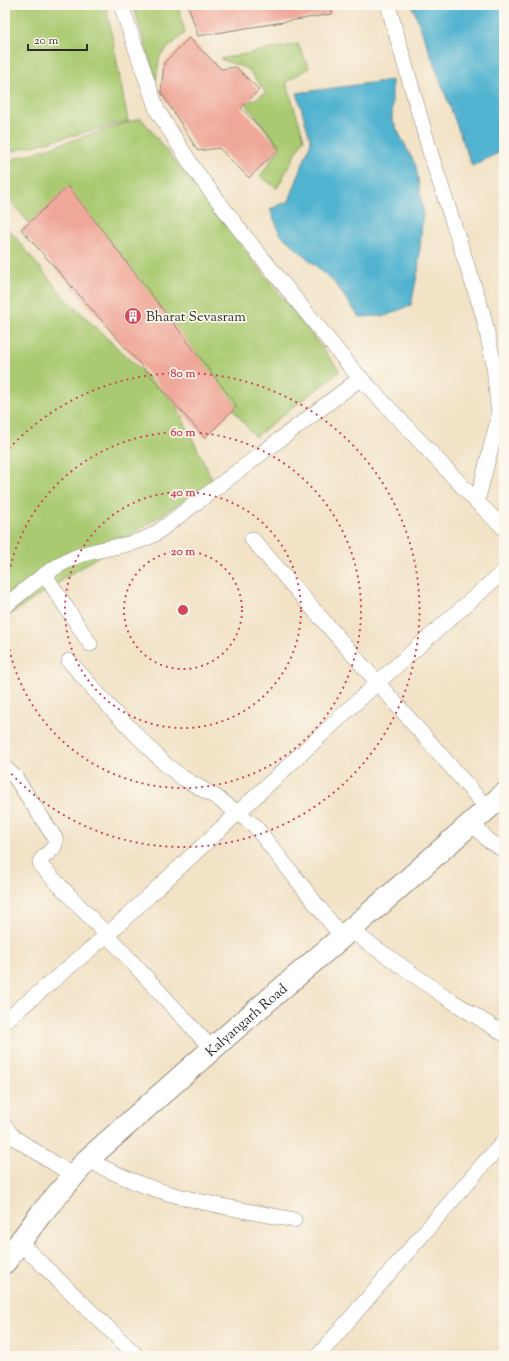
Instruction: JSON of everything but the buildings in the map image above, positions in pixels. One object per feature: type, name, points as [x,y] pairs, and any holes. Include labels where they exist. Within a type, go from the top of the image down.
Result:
[{"type":"main road","name":"Kalyangarh Road","points":[[5,1262],[40,1215],[80,1168],[212,1049],[504,794]]},
{"type":"street","points":[[121,5],[157,110],[194,169],[246,238],[353,370],[477,502],[504,528]]},
{"type":"street","points":[[388,5],[431,155],[483,314],[494,365],[502,415],[477,502]]},
{"type":"street","points":[[5,606],[66,560],[83,554],[132,544],[155,534],[361,378]]},
{"type":"street","points":[[252,539],[487,808]]},
{"type":"street","points":[[5,1021],[107,935],[377,683],[504,571]]},
{"type":"street","points":[[45,575],[90,644]]},
{"type":"street","points":[[69,661],[114,712],[166,765],[183,778],[216,797],[254,825],[346,933],[504,1034]]},
{"type":"street","points":[[5,768],[14,777],[55,838],[56,843],[54,848],[42,858],[40,862],[42,867],[212,1049]]},
{"type":"street","points":[[471,822],[488,840],[504,850]]},
{"type":"street","points":[[5,1126],[13,1137],[80,1168],[170,1193],[224,1206],[294,1220]]},
{"type":"street","points":[[318,1356],[485,1162],[504,1142]]},
{"type":"street","points":[[20,1243],[137,1356]]},
{"type":"green space","points":[[5,5],[106,5],[128,121],[5,153]]},
{"type":"green space","points":[[133,5],[178,5],[185,33],[160,55],[156,80]]},
{"type":"green space","points":[[298,44],[309,68],[286,82],[304,138],[277,188],[260,176],[280,148],[246,104],[266,93],[248,69],[220,59]]},
{"type":"green space","points":[[141,118],[340,371],[255,437],[65,195],[29,223],[5,194],[5,162]]},
{"type":"green space","points":[[5,225],[63,296],[175,403],[213,481],[5,618]]},
{"type":"water","points":[[412,5],[504,5],[504,150],[472,166]]},
{"type":"water","points":[[392,80],[392,120],[416,166],[423,211],[418,271],[411,305],[385,316],[359,317],[334,282],[280,234],[270,209],[289,201],[311,142],[297,93]]},
{"type":"place","name":"Bharat Sevasram","points":[[133,316]]}]
